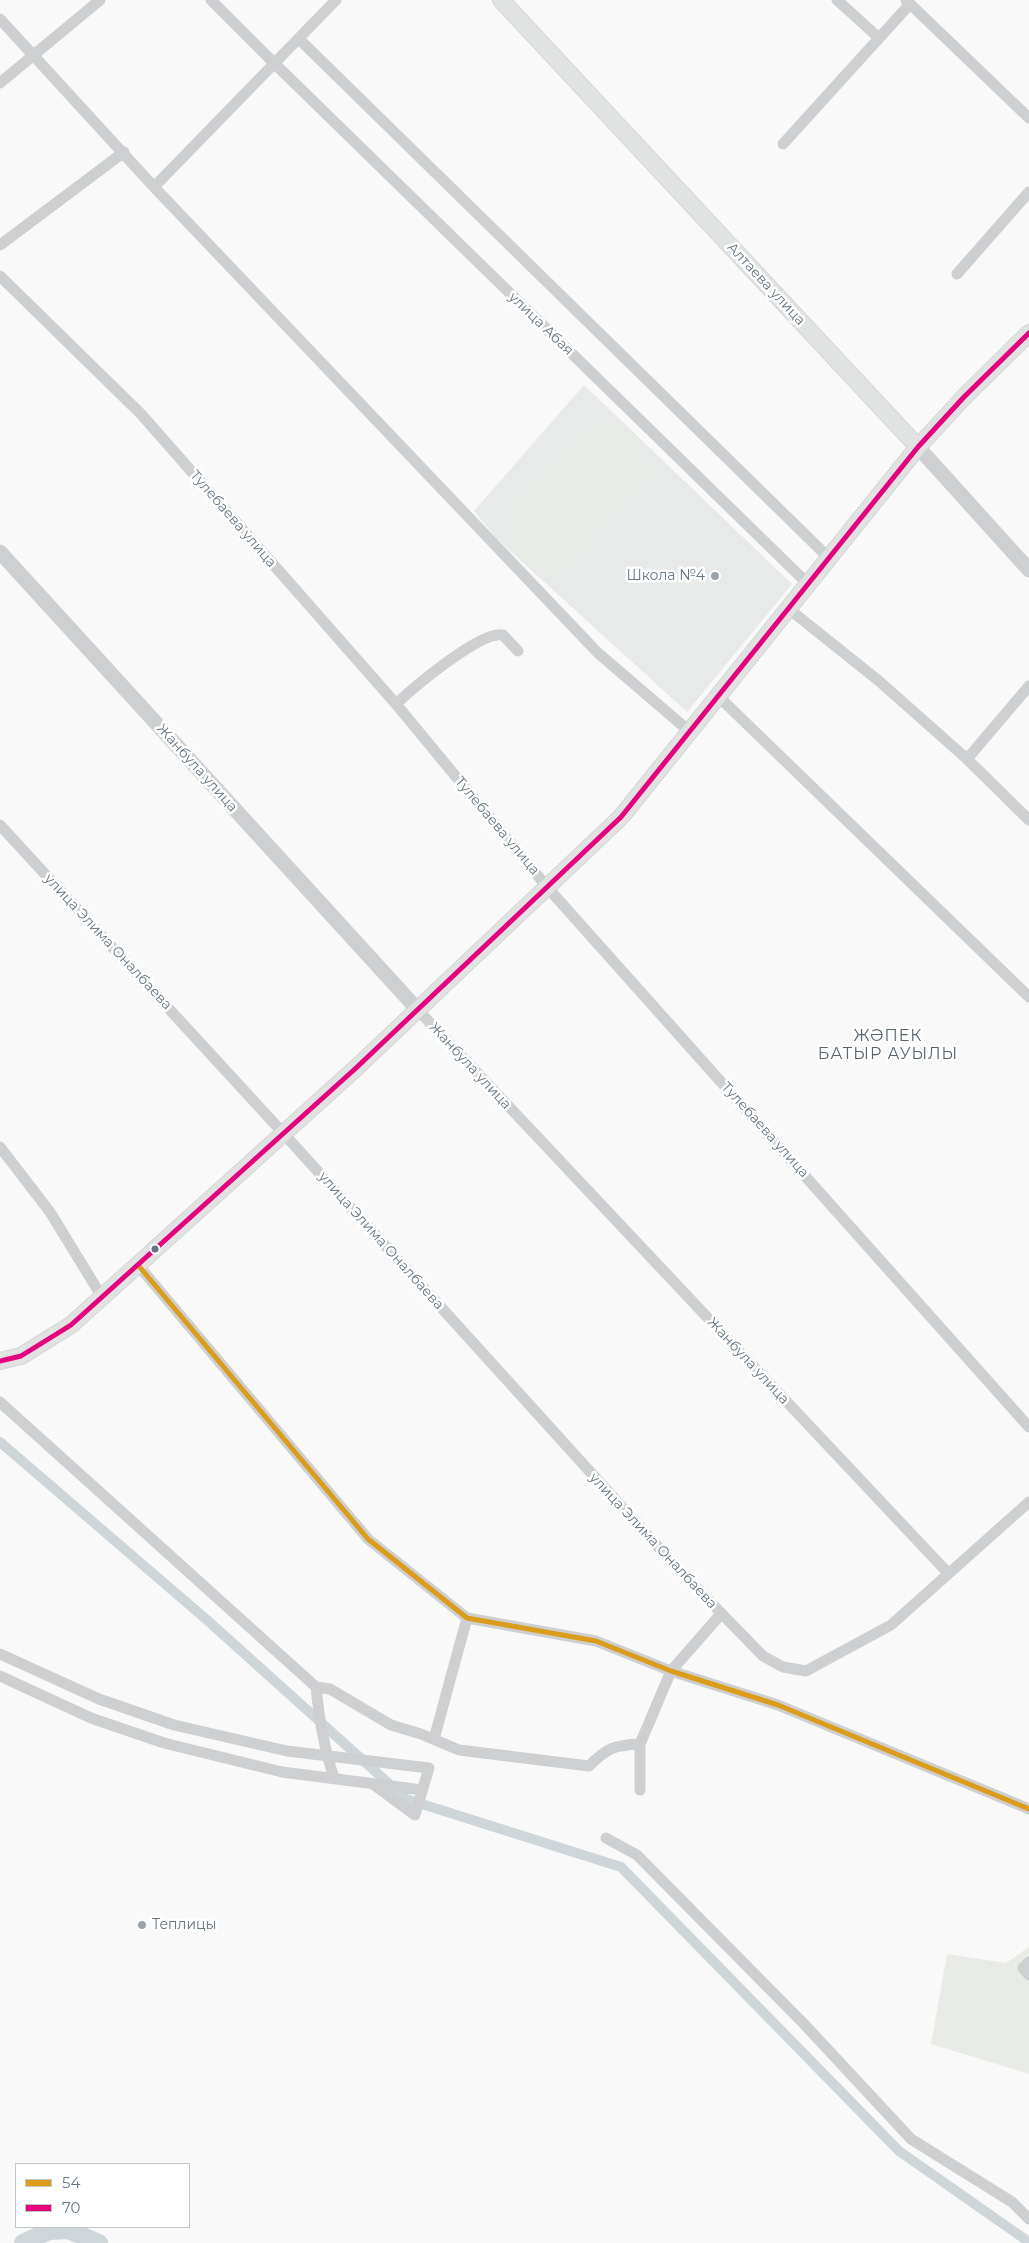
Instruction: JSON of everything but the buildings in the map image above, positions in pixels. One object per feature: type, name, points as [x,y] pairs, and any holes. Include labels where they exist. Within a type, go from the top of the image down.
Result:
[{"type":"main road","name":"Алтаева улица","points":[[501,0],[918,447]]},
{"type":"main road","points":[[0,1362],[21,1356],[63,1330],[102,1297],[284,1134],[621,817],[918,447],[964,397],[1029,333]]},
{"type":"street","points":[[0,83],[100,0]]},
{"type":"street","name":"улица Абая","points":[[211,0],[808,584]]},
{"type":"street","points":[[154,187],[336,0]]},
{"type":"street","points":[[837,0],[879,38]]},
{"type":"street","points":[[783,144],[879,38],[908,2],[1029,118]]},
{"type":"street","points":[[0,19],[124,152],[154,187],[598,653],[689,731]]},
{"type":"street","points":[[299,38],[829,558]]},
{"type":"street","points":[[0,245],[124,152]]},
{"type":"street","points":[[957,274],[1029,192]]},
{"type":"street","name":"Тулебаева улица","points":[[0,276],[141,414],[396,704],[548,887],[1029,1427]]},
{"type":"street","name":"Алтаева улица","points":[[918,447],[1029,570]]},
{"type":"street","name":"Жанбула улица","points":[[0,552],[418,1010],[948,1573]]},
{"type":"street","points":[[789,609],[879,681],[967,759],[1029,820]]},
{"type":"street","points":[[396,704],[438,668],[462,652],[492,636],[503,635],[518,652]]},
{"type":"street","points":[[967,759],[1029,686]]},
{"type":"street","points":[[718,696],[1029,996]]},
{"type":"street","name":"улица Элима Оналбаева","points":[[0,825],[284,1134],[680,1571],[763,1656],[784,1667],[806,1671],[891,1625],[1029,1502]]},
{"type":"street","points":[[0,1147],[50,1212],[102,1297]]},
{"type":"street","points":[[138,1265],[368,1539],[467,1618],[596,1641],[671,1671],[778,1705],[1029,1809]]},
{"type":"street","points":[[0,1402],[316,1687],[330,1689],[391,1725],[466,1751],[589,1766],[605,1750],[623,1744],[640,1744]]},
{"type":"street","points":[[640,1790],[640,1744],[671,1671],[721,1614]]},
{"type":"street","points":[[434,1739],[467,1618]]},
{"type":"street","points":[[0,1654],[99,1699],[174,1725],[287,1751],[429,1768],[415,1815],[373,1784]]},
{"type":"street","points":[[0,1676],[91,1718],[164,1743],[282,1772],[422,1790]]},
{"type":"street","points":[[316,1687],[318,1711],[327,1756],[334,1778]]},
{"type":"street","points":[[240,1762],[245,1740]]},
{"type":"street","points":[[606,1838],[637,1855],[805,2025],[911,2138],[1012,2202],[1029,2219]]},
{"type":"street","points":[[1029,1962],[1023,1968],[1029,1974]]},
{"type":"shaded area","points":[[584,385],[792,584],[687,712],[497,539],[474,511]]},
{"type":"shaded area","points":[[602,424],[621,428],[628,432],[639,444],[647,467],[647,482],[560,572],[537,572],[524,563],[511,546],[506,530],[510,510],[585,427]]},
{"type":"shaded area","points":[[1029,1947],[1029,2074],[931,2044],[947,1954],[1006,1963]]},
{"type":"waterway","points":[[0,1442],[207,1620],[406,1799],[621,1867],[899,2151],[1029,2242]]},
{"type":"waterway","points":[[23,2243],[49,2231],[68,2230],[99,2243]]},
{"type":"transit line","name":"70","points":[[0,1361],[21,1356],[71,1325],[356,1068],[621,817],[918,447],[964,397],[1029,333]]},
{"type":"transit line","name":"54","points":[[138,1265],[368,1539],[467,1618],[596,1641],[671,1671],[778,1705],[1029,1809]]},
{"type":"place","name":"Школа №4","points":[[715,576]]},
{"type":"place","name":"Теплицы","points":[[142,1925]]},
{"type":"district","name":"ЖӘПЕК БАТЫР АУЫЛЫ","points":[[888,1045]]}]
